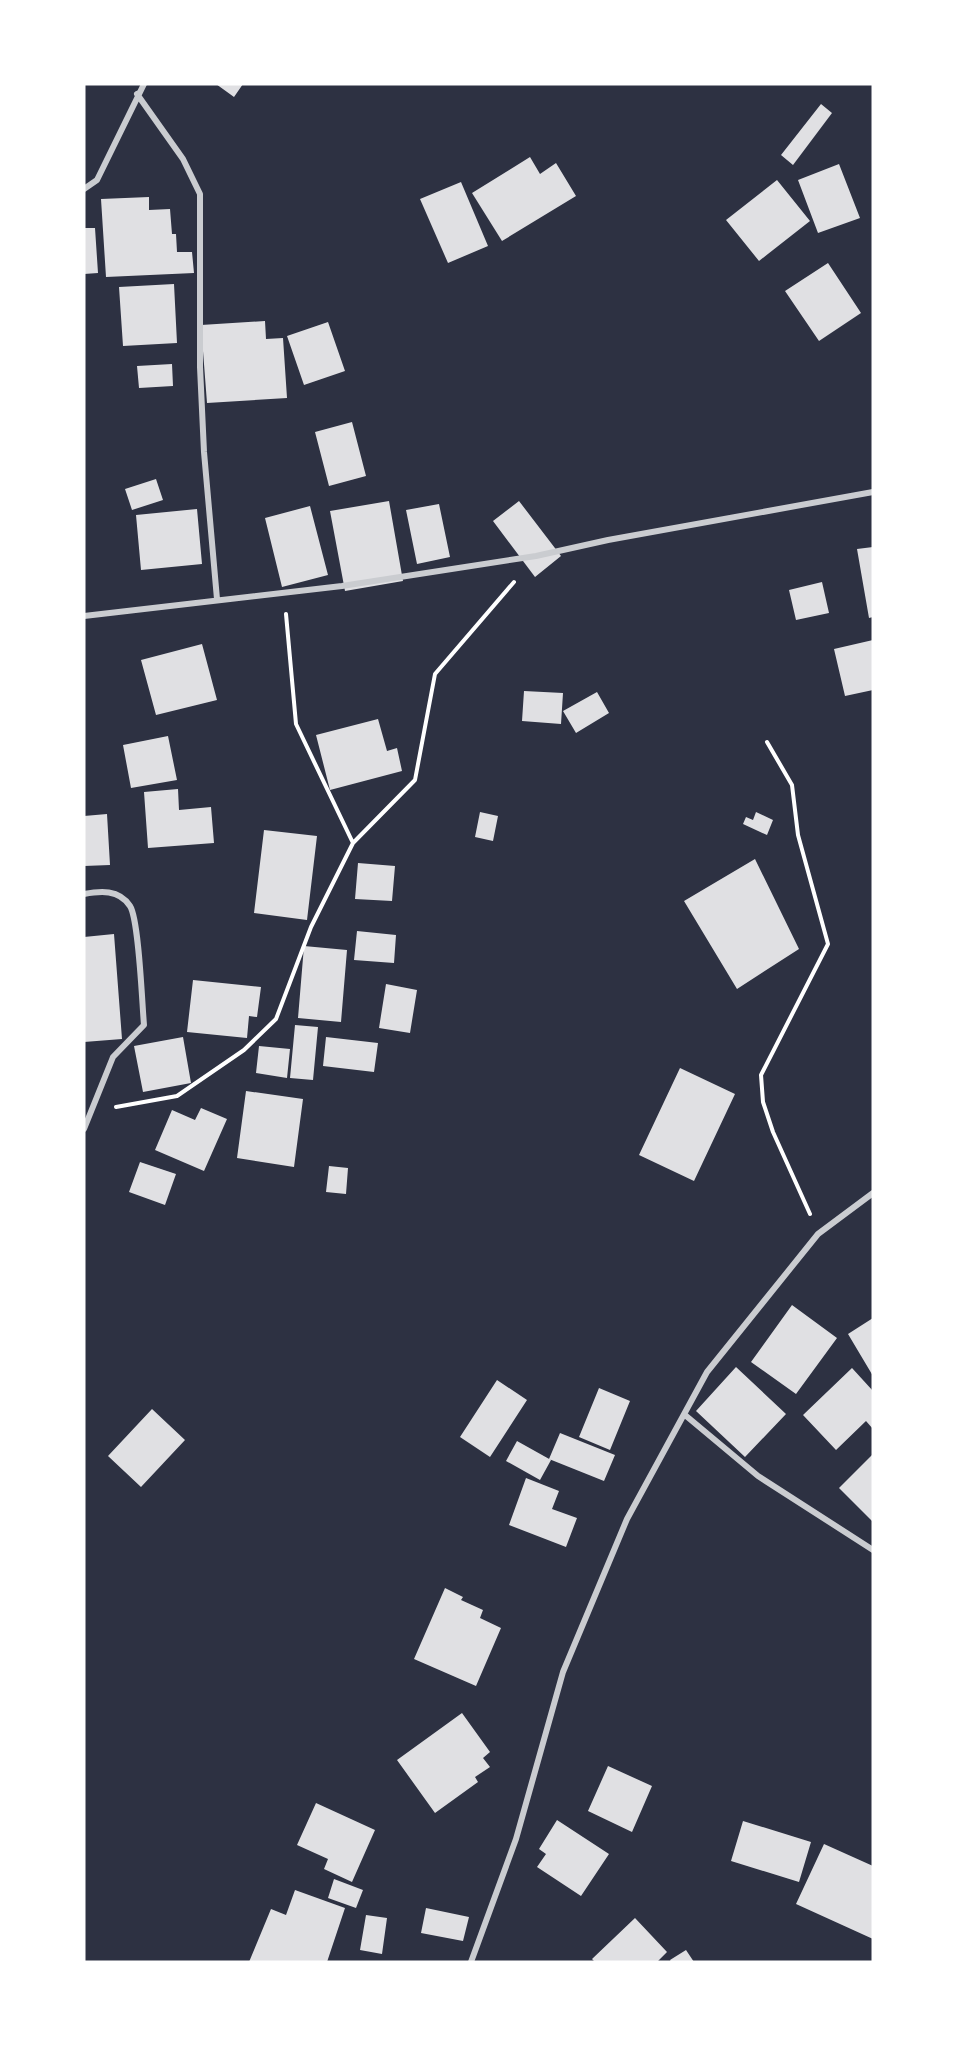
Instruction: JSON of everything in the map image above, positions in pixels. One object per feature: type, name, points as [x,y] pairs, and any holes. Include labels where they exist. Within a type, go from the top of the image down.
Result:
[{"type":"street","points":[[84,189],[97,180],[137,93],[144,84]]},
{"type":"street","points":[[137,93],[183,159],[200,194],[200,368],[204,452],[217,599]]},
{"type":"street","points":[[84,616],[284,592],[536,556],[608,540],[873,492]]},
{"type":"street","points":[[84,894],[104,890],[118,895],[130,906],[144,1025],[112,1057],[84,1128]]},
{"type":"street","points":[[471,1962],[516,1839],[563,1672],[627,1519],[685,1415],[706,1372],[819,1234],[873,1193]]},
{"type":"street","points":[[685,1415],[758,1476],[873,1550]]},
{"type":"path","points":[[92,1112],[177,1096],[244,1050],[276,1019],[311,927],[353,843],[415,780],[435,674],[536,556]]},
{"type":"path","points":[[284,592],[296,724],[353,843]]},
{"type":"path","points":[[766,742],[792,785],[798,835],[828,944],[761,1075],[763,1102],[773,1132],[819,1234]]},
{"type":"building","points":[[216,84],[243,84],[234,97]]},
{"type":"building","points":[[821,104],[832,113],[793,165],[781,155]]},
{"type":"building","points":[[530,157],[540,174],[556,163],[576,196],[502,241],[472,193]]},
{"type":"building","points":[[839,164],[860,218],[818,233],[798,180]]},
{"type":"building","points":[[777,180],[810,221],[759,261],[726,220]]},
{"type":"building","points":[[461,182],[488,246],[448,263],[420,199]]},
{"type":"building","points":[[149,197],[149,210],[170,209],[172,234],[176,234],[177,252],[192,252],[194,273],[106,277],[101,199]]},
{"type":"building","points":[[84,228],[95,228],[98,273],[84,274]]},
{"type":"building","points":[[828,263],[861,313],[819,341],[785,291]]},
{"type":"building","points":[[174,284],[177,343],[123,346],[119,287]]},
{"type":"building","points":[[265,321],[266,339],[283,338],[287,398],[207,403],[201,325]]},
{"type":"building","points":[[328,322],[345,371],[304,385],[287,336]]},
{"type":"building","points":[[172,364],[173,386],[139,388],[137,366]]},
{"type":"building","points":[[352,422],[366,476],[329,486],[315,432]]},
{"type":"building","points":[[156,479],[163,500],[132,510],[125,489]]},
{"type":"building","points":[[389,501],[403,581],[345,591],[330,511]]},
{"type":"building","points":[[519,501],[561,556],[535,577],[493,521]]},
{"type":"building","points":[[439,504],[450,557],[417,564],[406,510]]},
{"type":"building","points":[[310,506],[328,575],[282,587],[265,518]]},
{"type":"building","points":[[197,509],[202,564],[141,570],[136,515]]},
{"type":"building","points":[[873,547],[873,617],[869,618],[857,549]]},
{"type":"building","points":[[822,582],[829,613],[796,620],[789,590]]},
{"type":"building","points":[[873,640],[873,690],[845,696],[834,649]]},
{"type":"building","points":[[202,644],[217,700],[156,715],[141,660]]},
{"type":"building","points":[[524,691],[563,693],[561,724],[522,721]]},
{"type":"building","points":[[597,692],[609,713],[576,733],[563,711]]},
{"type":"building","points":[[378,719],[387,751],[397,748],[402,771],[330,790],[316,735]]},
{"type":"building","points":[[168,736],[177,780],[131,788],[123,745]]},
{"type":"building","points":[[178,789],[179,810],[211,807],[214,843],[148,848],[144,792]]},
{"type":"building","points":[[480,812],[498,816],[493,841],[475,837]]},
{"type":"building","points":[[756,812],[773,820],[767,835],[743,824],[746,817],[753,820]]},
{"type":"building","points":[[107,814],[110,865],[84,866],[84,816]]},
{"type":"building","points":[[264,830],[317,836],[307,920],[254,913]]},
{"type":"building","points":[[755,859],[799,949],[737,989],[684,901]]},
{"type":"building","points":[[358,863],[395,866],[392,901],[355,899]]},
{"type":"building","points":[[357,931],[396,935],[394,963],[354,960]]},
{"type":"building","points":[[114,934],[122,1039],[84,1042],[84,937]]},
{"type":"building","points":[[304,946],[347,950],[341,1022],[298,1018]]},
{"type":"building","points":[[193,980],[261,987],[257,1017],[249,1016],[247,1038],[187,1032]]},
{"type":"building","points":[[386,984],[417,990],[410,1033],[379,1028]]},
{"type":"building","points":[[295,1025],[318,1027],[313,1080],[290,1078]]},
{"type":"building","points":[[183,1037],[191,1083],[143,1092],[134,1046]]},
{"type":"building","points":[[326,1037],[378,1043],[374,1072],[323,1066]]},
{"type":"building","points":[[259,1046],[290,1049],[287,1078],[256,1073]]},
{"type":"building","points":[[680,1068],[735,1094],[694,1181],[639,1155]]},
{"type":"building","points":[[246,1091],[303,1099],[294,1167],[237,1158]]},
{"type":"building","points":[[201,1108],[227,1119],[204,1171],[155,1150],[172,1110],[195,1120]]},
{"type":"building","points":[[140,1162],[176,1174],[165,1205],[129,1192]]},
{"type":"building","points":[[329,1166],[348,1168],[346,1194],[326,1192]]},
{"type":"building","points":[[792,1305],[837,1338],[796,1394],[751,1362]]},
{"type":"building","points":[[873,1318],[873,1376],[848,1334]]},
{"type":"building","points":[[736,1367],[786,1414],[745,1457],[696,1411]]},
{"type":"building","points":[[852,1368],[873,1391],[873,1429],[866,1421],[836,1450],[803,1415]]},
{"type":"building","points":[[497,1380],[527,1400],[490,1457],[460,1437]]},
{"type":"building","points":[[599,1388],[630,1401],[610,1450],[579,1437]]},
{"type":"building","points":[[152,1409],[185,1440],[141,1487],[108,1456]]},
{"type":"building","points":[[560,1433],[615,1455],[604,1481],[549,1459]]},
{"type":"building","points":[[517,1441],[551,1460],[540,1480],[506,1461]]},
{"type":"building","points":[[873,1454],[873,1522],[839,1488]]},
{"type":"building","points":[[526,1478],[559,1491],[552,1509],[577,1518],[566,1547],[509,1525]]},
{"type":"building","points":[[445,1588],[463,1597],[461,1600],[483,1610],[480,1618],[501,1628],[476,1686],[414,1659]]},
{"type":"building","points":[[462,1713],[490,1752],[483,1758],[490,1767],[475,1777],[478,1782],[435,1813],[397,1760]]},
{"type":"building","points":[[608,1766],[652,1786],[632,1832],[588,1811]]},
{"type":"building","points":[[316,1803],[375,1830],[352,1882],[324,1869],[328,1859],[297,1845]]},
{"type":"building","points":[[557,1820],[609,1854],[581,1896],[537,1867],[546,1854],[539,1849]]},
{"type":"building","points":[[743,1821],[811,1842],[799,1882],[731,1861]]},
{"type":"building","points":[[824,1844],[873,1866],[873,1939],[796,1904]]},
{"type":"building","points":[[334,1879],[363,1890],[356,1908],[328,1898]]},
{"type":"building","points":[[295,1890],[345,1908],[327,1962],[249,1962],[271,1909],[286,1915]]},
{"type":"building","points":[[426,1908],[469,1917],[463,1941],[421,1933]]},
{"type":"building","points":[[366,1915],[387,1918],[382,1954],[360,1950]]},
{"type":"building","points":[[635,1918],[667,1952],[657,1962],[595,1962],[592,1959]]},
{"type":"building","points":[[686,1950],[694,1962],[671,1962],[670,1960]]}]
